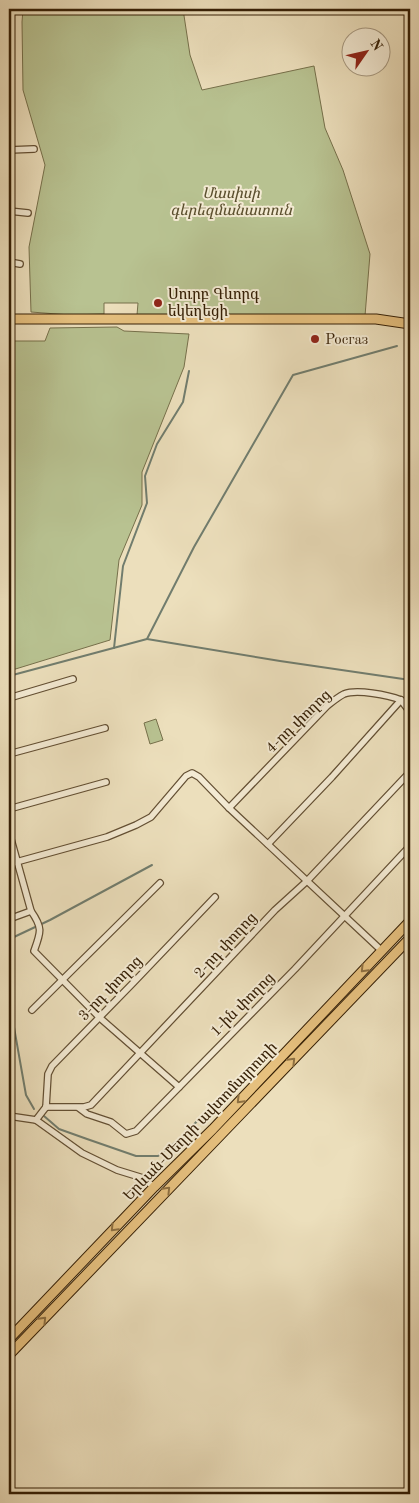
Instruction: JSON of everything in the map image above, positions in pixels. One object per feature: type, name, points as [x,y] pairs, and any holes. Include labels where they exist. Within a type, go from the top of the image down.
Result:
[{"type":"main road","points":[[9,319],[376,319],[410,324]]},
{"type":"main road","name":"Երևան-Մեղրի ավտոմայրուղի","points":[[9,1339],[410,922]]},
{"type":"main road","name":"Երևան-Մեղրի ավտոմայրուղի","points":[[9,1355],[410,938]]},
{"type":"street","points":[[9,150],[34,149]]},
{"type":"street","points":[[9,211],[28,213]]},
{"type":"street","points":[[9,262],[20,264]]},
{"type":"street","points":[[9,698],[73,679]]},
{"type":"street","name":"4-րդ փողոց","points":[[229,808],[327,706],[344,694],[387,695],[400,700]]},
{"type":"street","points":[[268,844],[400,700],[410,712]]},
{"type":"street","points":[[9,754],[105,728]]},
{"type":"street","name":"2-րդ փողոց","points":[[46,1107],[91,1105],[275,910],[307,881],[410,772]]},
{"type":"street","points":[[9,864],[107,837],[136,825],[151,817],[186,776],[192,773],[199,777],[229,808],[382,951]]},
{"type":"street","points":[[9,809],[106,782]]},
{"type":"street","points":[[9,832],[31,911],[39,922],[41,930],[34,951],[100,1018],[179,1087]]},
{"type":"street","name":"1-ին փողոց","points":[[78,1107],[87,1114],[111,1122],[126,1134],[136,1130],[295,969],[410,846]]},
{"type":"street","points":[[32,1010],[160,883]]},
{"type":"street","name":"3-րդ փողոց","points":[[46,1107],[48,1074],[52,1066],[100,1018],[214,896]]},
{"type":"street","points":[[9,919],[31,911]]},
{"type":"street","points":[[36,1120],[46,1107]]},
{"type":"street","points":[[9,1116],[36,1120],[82,1153],[117,1170],[143,1178],[154,1187]]},
{"type":"green space","name":"Մասիսի գերեզմանատուն","points":[[23,9],[183,9],[190,55],[202,90],[314,66],[325,128],[343,170],[370,254],[365,316],[137,315],[138,303],[104,303],[104,314],[70,315],[31,312],[29,247],[45,165],[23,90]]},
{"type":"green space","points":[[117,327],[124,331],[189,334],[184,367],[142,472],[142,505],[119,560],[110,640],[9,671],[9,341],[45,341],[50,328]]},
{"type":"green space","points":[[156,719],[163,740],[150,744],[144,723]]},
{"type":"waterway","points":[[9,676],[147,639],[194,547],[293,375],[397,346]]},
{"type":"waterway","points":[[114,648],[123,566],[147,503],[145,476],[157,444],[183,402],[189,371]]},
{"type":"waterway","points":[[147,639],[410,680]]},
{"type":"waterway","points":[[9,937],[14,937],[50,920],[152,865]]},
{"type":"waterway","points":[[9,999],[26,1095],[34,1109]]},
{"type":"waterway","points":[[44,1116],[59,1129],[87,1139],[136,1156],[158,1156],[182,1137],[221,1096],[240,1083]]},
{"type":"place","name":"Սուրբ Գևորգ եկեղեցի","points":[[158,303]]},
{"type":"place","name":"Росгаз","points":[[315,339]]}]
